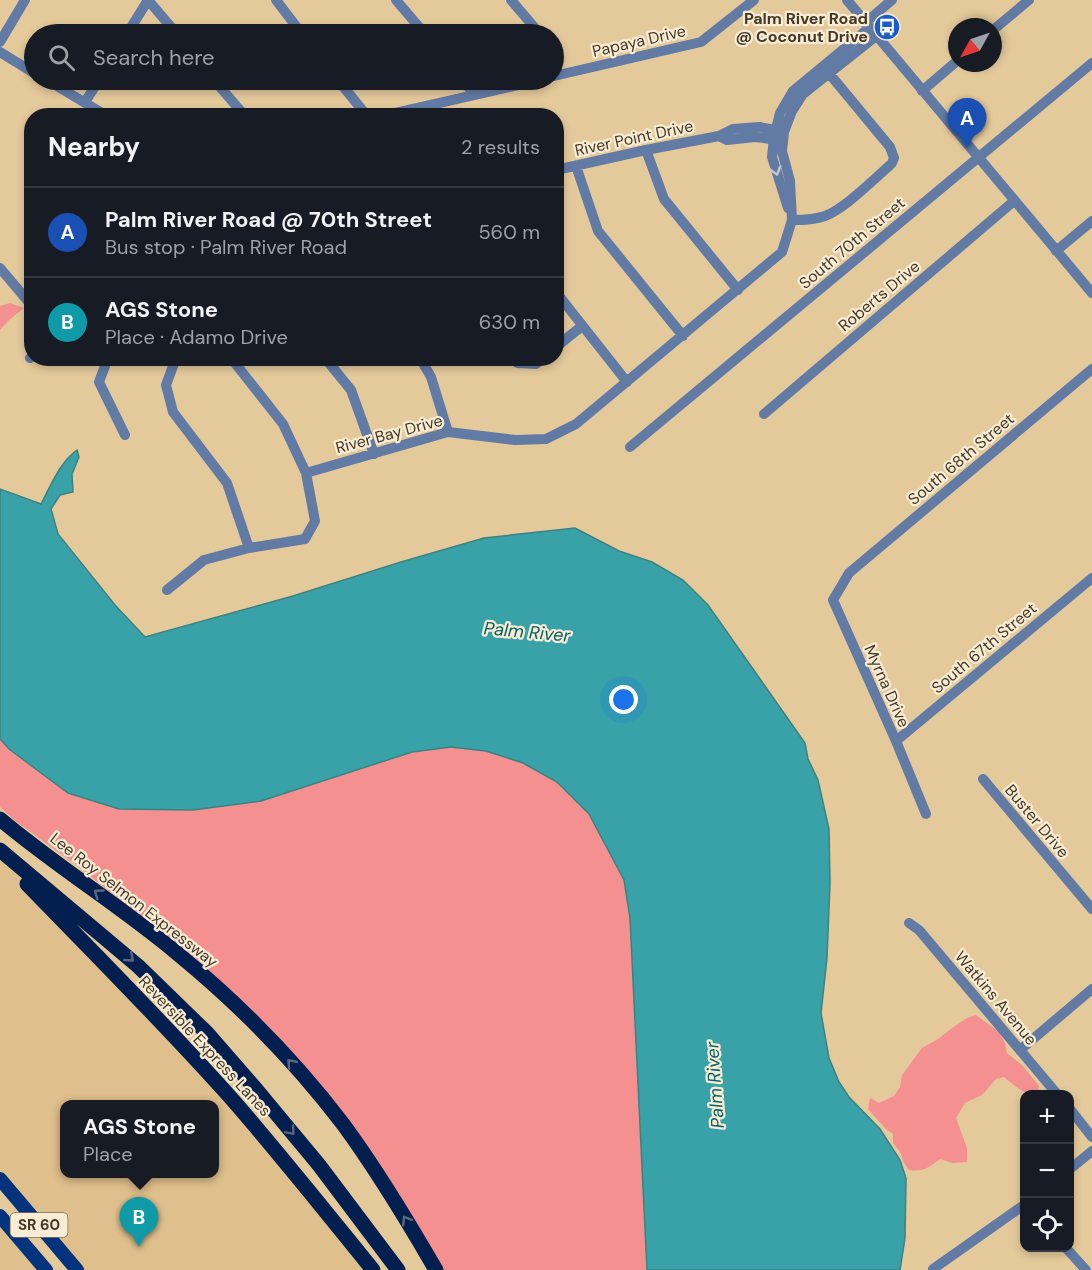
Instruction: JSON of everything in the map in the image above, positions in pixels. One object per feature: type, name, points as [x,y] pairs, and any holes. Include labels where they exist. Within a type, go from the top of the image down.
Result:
[{"type":"highway","name":"Lee Roy Selmon Expressway","points":[[0,819],[179,954],[271,1040],[316,1090],[358,1145],[436,1270]]},
{"type":"highway","points":[[0,850],[118,948],[158,984],[207,1034],[319,1165],[398,1270]]},
{"type":"highway","name":"Reversible Express Lanes","points":[[0,856],[225,1092],[373,1270]]},
{"type":"main road","name":"SR 60","points":[[0,1179],[77,1270]]},
{"type":"main road","points":[[2,1218],[17,1199]]},
{"type":"main road","name":"SR 60","points":[[2,1218],[46,1270]]},
{"type":"street","points":[[0,42],[25,0]]},
{"type":"street","points":[[133,24],[148,0],[168,24]]},
{"type":"street","points":[[276,0],[294,24]]},
{"type":"street","points":[[396,0],[416,24]]},
{"type":"street","points":[[511,0],[531,24]]},
{"type":"street","name":"Papaya Drive","points":[[564,73],[701,42],[754,0]]},
{"type":"street","points":[[847,0],[1092,293]]},
{"type":"street","points":[[779,135],[803,94],[826,69],[870,29],[892,0]]},
{"type":"street","points":[[1002,22],[1029,0]]},
{"type":"street","points":[[0,52],[24,66]]},
{"type":"street","name":"South 70th Street","points":[[630,447],[1092,63]]},
{"type":"street","points":[[792,220],[810,220],[835,211],[888,167],[894,158],[890,147],[826,69]]},
{"type":"street","points":[[922,91],[948,69]]},
{"type":"street","points":[[64,90],[95,108]]},
{"type":"street","points":[[86,102],[93,90]]},
{"type":"street","points":[[222,90],[237,108]]},
{"type":"street","points":[[346,90],[361,108]]},
{"type":"street","points":[[471,90],[475,95]]},
{"type":"street","points":[[417,108],[497,90]]},
{"type":"street","name":"River Point Drive","points":[[564,168],[719,136],[733,129],[759,128],[779,135]]},
{"type":"street","name":"River Bay Drive","points":[[306,473],[448,432],[515,440],[546,439],[576,424],[782,252],[792,220],[790,181],[779,135]]},
{"type":"street","points":[[646,150],[664,200],[738,290]]},
{"type":"street","points":[[576,166],[598,231],[683,336]]},
{"type":"street","name":"Roberts Drive","points":[[764,414],[1014,201]]},
{"type":"street","points":[[1056,251],[1092,221]]},
{"type":"street","points":[[0,268],[24,296]]},
{"type":"street","points":[[564,302],[627,382]]},
{"type":"street","points":[[564,341],[582,326]]},
{"type":"street","points":[[105,366],[99,382],[125,435]]},
{"type":"street","points":[[173,366],[166,385],[172,412],[227,483],[249,548]]},
{"type":"street","points":[[166,590],[204,560],[249,548],[305,539],[315,521],[306,473],[283,424],[237,366]]},
{"type":"street","points":[[332,366],[351,390],[374,454]]},
{"type":"street","points":[[425,366],[431,376],[448,432]]},
{"type":"street","name":"South 68th Street","points":[[849,573],[1092,369]]},
{"type":"street","name":"Myrna Drive","points":[[849,573],[832,600],[896,741],[926,814]]},
{"type":"street","name":"South 67th Street","points":[[896,741],[1092,578]]},
{"type":"street","name":"Buster Drive","points":[[983,779],[1092,909]]},
{"type":"street","name":"Watkins Avenue","points":[[909,923],[919,930],[1053,1090]]},
{"type":"street","points":[[1020,1050],[1092,989]]},
{"type":"street","points":[[1074,1115],[1092,1137]]},
{"type":"street","points":[[1074,1166],[1092,1151]]},
{"type":"street","points":[[933,1269],[1020,1208]]},
{"type":"street","points":[[1070,1252],[1086,1270]]},
{"type":"shaded area","points":[[10,303],[24,308],[0,330],[0,306]]},
{"type":"shaded area","points":[[0,739],[9,749],[68,793],[451,747],[486,751],[523,763],[557,782],[589,814],[624,880],[630,918],[647,1270],[441,1270],[360,1155],[293,1072],[146,921],[0,807]]},
{"type":"shaded area","points":[[0,852],[25,873],[373,1270],[75,1270],[0,1181]]},
{"type":"shaded area","points":[[976,1015],[999,1032],[1007,1053],[1023,1066],[1039,1086],[1038,1090],[1021,1090],[1004,1077],[996,1079],[982,1095],[965,1103],[956,1118],[967,1148],[967,1162],[952,1163],[940,1159],[926,1169],[909,1170],[893,1143],[893,1134],[868,1109],[870,1098],[879,1103],[894,1096],[900,1087],[902,1075],[922,1048],[967,1018]]},
{"type":"shaded area","points":[[0,1223],[40,1270],[0,1270]]},
{"type":"water","name":"Palm River","points":[[77,450],[79,457],[72,474],[73,492],[60,495],[51,509],[58,534],[115,605],[145,637],[293,596],[484,538],[575,528],[619,551],[652,562],[683,580],[708,605],[805,743],[808,759],[818,780],[829,829],[830,883],[827,958],[821,1013],[829,1058],[839,1082],[849,1097],[880,1129],[900,1160],[906,1178],[905,1238],[900,1270],[647,1270],[630,918],[624,880],[589,814],[557,782],[523,763],[486,751],[451,747],[412,752],[261,801],[193,810],[119,809],[68,793],[9,749],[0,739],[0,489],[41,504],[61,467]]},
{"type":"place","name":"Palm River Road @ Coconut Drive","points":[[887,27]]},
{"type":"place","name":"Palm River Road @ 70th Street","points":[[967,148]]},
{"type":"place","name":"AGS Stone","points":[[139,1247]]}]
